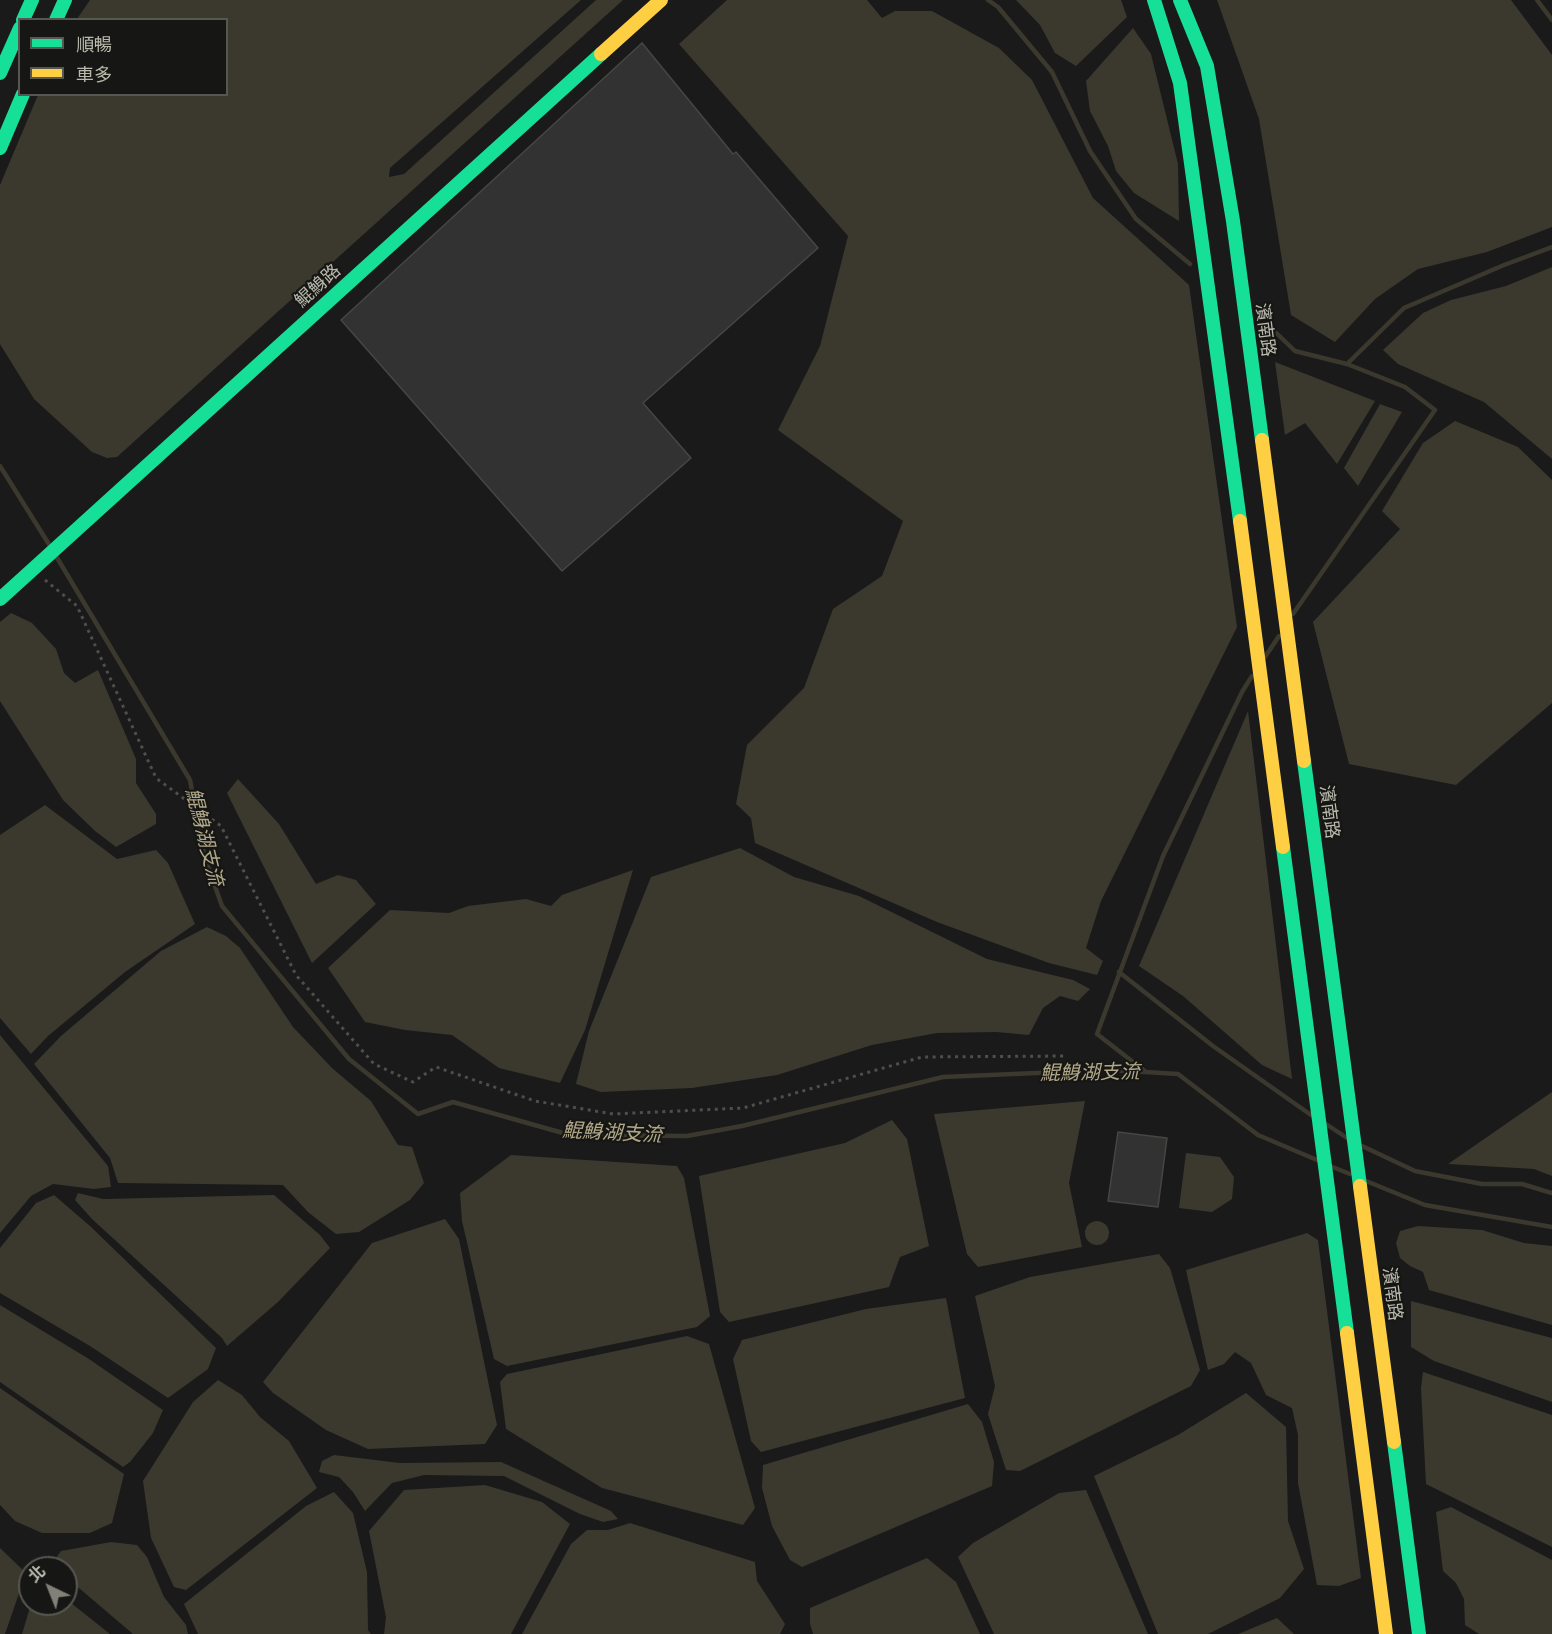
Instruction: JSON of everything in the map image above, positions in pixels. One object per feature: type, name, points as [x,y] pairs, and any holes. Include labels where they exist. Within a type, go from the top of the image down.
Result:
[{"type":"main road","points":[[25,18],[32,0]]},
{"type":"main road","points":[[57,18],[64,0]]},
{"type":"main road","name":"鯤鯓路","points":[[0,599],[661,0]]},
{"type":"main road","points":[[1154,0],[1180,83],[1201,223],[1386,1634]]},
{"type":"main road","name":"濱南路","points":[[1180,0],[1207,66],[1233,221],[1419,1634]]},
{"type":"main road","points":[[0,73],[18,32]]},
{"type":"main road","points":[[0,148],[22,96]]},
{"type":"path","points":[[32,570],[77,606],[156,778],[221,826],[296,975],[374,1064],[413,1082],[436,1067],[535,1101],[613,1114],[744,1108],[922,1057],[1066,1056]]},
{"type":"shaded area","points":[[90,0],[581,0],[390,168],[389,177],[404,174],[596,0],[623,0],[117,457],[107,458],[92,452],[34,399],[0,344],[0,185],[38,96],[228,96],[228,18],[78,18]]},
{"type":"shaded area","points":[[727,0],[867,0],[882,18],[895,11],[932,11],[999,48],[1032,80],[1093,198],[1189,285],[1237,627],[1101,901],[1086,948],[1103,961],[1097,975],[1049,963],[937,922],[755,843],[751,818],[736,804],[747,745],[804,688],[833,609],[882,576],[903,521],[778,430],[820,346],[848,236],[679,44]]},
{"type":"shaded area","points":[[1016,0],[1121,0],[1127,17],[1076,66],[1055,53],[1040,25]]},
{"type":"shaded area","points":[[1217,0],[1511,0],[1552,55],[1552,227],[1487,252],[1418,269],[1375,299],[1335,342],[1291,315],[1259,119]]},
{"type":"shaded area","points":[[1133,28],[1151,54],[1178,164],[1179,221],[1134,193],[1116,171],[1108,146],[1090,111],[1086,81]]},
{"type":"shaded area","points":[[1552,267],[1552,459],[1484,402],[1398,364],[1383,350],[1423,313],[1451,300],[1506,286]]},
{"type":"shaded area","points":[[1275,362],[1375,401],[1337,464],[1305,423],[1285,435]]},
{"type":"shaded area","points":[[1380,404],[1402,412],[1358,486],[1344,468]]},
{"type":"shaded area","points":[[1455,421],[1518,447],[1552,480],[1552,703],[1456,785],[1349,764],[1313,622],[1400,529],[1382,511],[1423,443]]},
{"type":"shaded area","points":[[11,613],[32,623],[56,649],[64,673],[75,683],[98,670],[136,759],[136,783],[156,814],[156,824],[116,847],[95,831],[63,800],[0,701],[0,622]]},
{"type":"shaded area","points":[[1248,711],[1292,1079],[1262,1065],[1183,996],[1139,966]]},
{"type":"shaded area","points":[[238,779],[279,824],[316,884],[338,875],[356,880],[376,904],[312,963],[227,793]]},
{"type":"shaded area","points":[[45,805],[117,859],[156,850],[168,863],[195,924],[125,972],[48,1036],[31,1054],[0,1018],[0,835]]},
{"type":"shaded area","points":[[740,848],[794,877],[859,896],[987,959],[1073,980],[1090,989],[1078,1001],[1060,996],[1043,1008],[1029,1035],[996,1032],[937,1033],[872,1045],[777,1075],[692,1088],[601,1092],[576,1084],[589,1031],[651,877]]},
{"type":"shaded area","points":[[633,870],[585,1030],[560,1083],[499,1068],[452,1035],[405,1030],[365,1022],[328,968],[390,910],[449,913],[468,906],[526,899],[551,906],[562,895]]},
{"type":"shaded area","points":[[207,927],[226,936],[240,948],[293,1027],[332,1068],[371,1101],[398,1145],[412,1147],[424,1183],[410,1200],[359,1232],[336,1234],[308,1212],[283,1185],[118,1183],[110,1158],[34,1064],[61,1036],[161,951]]},
{"type":"shaded area","points":[[0,1035],[108,1166],[111,1187],[94,1189],[53,1184],[31,1196],[0,1233]]},
{"type":"shaded area","points":[[1552,1092],[1552,1176],[1534,1169],[1448,1164]]},
{"type":"shaded area","points":[[1085,1101],[1069,1183],[1082,1247],[978,1267],[967,1254],[934,1114]]},
{"type":"shaded area","points":[[892,1120],[907,1139],[929,1246],[900,1257],[889,1287],[729,1322],[720,1312],[699,1176],[845,1143]]},
{"type":"shaded area","points":[[1186,1153],[1220,1157],[1234,1177],[1232,1199],[1212,1212],[1179,1208]]},
{"type":"shaded area","points":[[511,1155],[677,1166],[684,1178],[710,1316],[697,1327],[507,1366],[494,1359],[462,1221],[460,1193]]},
{"type":"shaded area","points":[[78,1193],[103,1199],[274,1195],[320,1235],[330,1248],[278,1302],[227,1346],[222,1338],[92,1219],[75,1200]]},
{"type":"shaded area","points":[[54,1195],[90,1226],[216,1348],[208,1369],[168,1398],[90,1346],[0,1293],[0,1248],[36,1203]]},
{"type":"shaded area","points":[[445,1219],[459,1239],[497,1425],[485,1444],[368,1449],[326,1430],[273,1393],[263,1382],[372,1243]]},
{"type":"shaded area","points":[[1097,1221],[1105,1225],[1109,1233],[1105,1241],[1097,1245],[1089,1241],[1085,1233],[1089,1225]]},
{"type":"shaded area","points":[[1418,1226],[1482,1230],[1524,1243],[1552,1246],[1552,1325],[1429,1290],[1423,1272],[1400,1258],[1396,1243],[1400,1231]]},
{"type":"shaded area","points":[[1307,1233],[1318,1240],[1361,1578],[1339,1586],[1317,1585],[1298,1483],[1298,1435],[1292,1408],[1266,1395],[1251,1363],[1235,1352],[1224,1364],[1208,1370],[1186,1270]]},
{"type":"shaded area","points":[[1159,1254],[1170,1268],[1200,1370],[1191,1386],[1020,1471],[1006,1470],[988,1414],[995,1386],[975,1296],[1030,1277]]},
{"type":"shaded area","points":[[946,1298],[965,1398],[761,1452],[751,1441],[733,1359],[742,1340],[866,1309]]},
{"type":"shaded area","points":[[1411,1301],[1552,1338],[1552,1402],[1434,1361],[1411,1347]]},
{"type":"shaded area","points":[[0,1305],[89,1359],[163,1410],[153,1433],[130,1462],[123,1467],[0,1382]]},
{"type":"shaded area","points":[[687,1336],[709,1344],[755,1508],[743,1525],[602,1488],[506,1429],[500,1382],[507,1374]]},
{"type":"shaded area","points":[[1423,1372],[1552,1415],[1552,1547],[1426,1484],[1421,1388]]},
{"type":"shaded area","points":[[218,1380],[242,1395],[260,1417],[289,1441],[317,1488],[186,1590],[174,1587],[151,1538],[143,1481],[193,1402]]},
{"type":"shaded area","points":[[0,1388],[124,1474],[112,1523],[90,1533],[42,1533],[15,1521],[0,1505]]},
{"type":"shaded area","points":[[1246,1393],[1286,1427],[1288,1521],[1304,1569],[1280,1598],[1208,1634],[1158,1634],[1094,1476],[1178,1435]]},
{"type":"shaded area","points":[[968,1404],[982,1422],[994,1462],[992,1486],[802,1567],[790,1560],[772,1526],[762,1488],[763,1465]]},
{"type":"shaded area","points":[[334,1455],[400,1463],[501,1462],[611,1511],[618,1519],[603,1522],[580,1514],[504,1476],[424,1475],[392,1483],[365,1511],[353,1492],[339,1477],[319,1472],[322,1461]]},
{"type":"shaded area","points":[[485,1485],[542,1502],[570,1524],[511,1634],[384,1634],[386,1617],[369,1531],[404,1490]]},
{"type":"shaded area","points":[[1086,1490],[1148,1634],[994,1634],[958,1557],[973,1543],[1059,1493]]},
{"type":"shaded area","points":[[334,1492],[353,1513],[367,1572],[368,1630],[371,1634],[198,1634],[184,1604],[306,1506]]},
{"type":"shaded area","points":[[1451,1507],[1552,1560],[1552,1634],[1479,1634],[1465,1625],[1464,1599],[1456,1583],[1443,1571],[1438,1529],[1436,1512]]},
{"type":"shaded area","points":[[630,1523],[755,1562],[757,1581],[785,1624],[780,1634],[522,1634],[571,1544],[587,1530],[608,1530]]},
{"type":"shaded area","points":[[111,1542],[137,1545],[147,1557],[164,1597],[186,1625],[188,1634],[133,1634],[78,1587],[78,1556],[57,1556],[61,1551]]},
{"type":"shaded area","points":[[0,1548],[18,1565],[18,1596],[5,1634],[0,1634]]},
{"type":"shaded area","points":[[927,1558],[956,1582],[980,1634],[813,1634],[810,1624],[810,1608]]},
{"type":"shaded area","points":[[78,1609],[110,1634],[22,1634],[27,1616],[78,1616]]},
{"type":"shaded area","points":[[1277,1618],[1294,1634],[1238,1634]]},
{"type":"building","points":[[642,43],[733,154],[736,152],[818,248],[643,403],[691,458],[562,571],[341,320]]},
{"type":"building","points":[[1118,1132],[1167,1138],[1158,1207],[1108,1201]]},
{"type":"waterway","points":[[988,0],[998,7],[1052,72],[1090,151],[1136,219],[1190,264]]},
{"type":"waterway","points":[[1537,0],[1552,20]]},
{"type":"waterway","points":[[1347,364],[1404,308],[1552,247]]},
{"type":"waterway","points":[[1269,326],[1295,351],[1347,364],[1405,387],[1435,410],[1293,614]]},
{"type":"waterway","name":"鯤鯓湖支流","points":[[0,466],[50,546]]},
{"type":"waterway","name":"鯤鯓湖支流","points":[[56,556],[190,780],[204,855],[222,906],[349,1059],[418,1114],[453,1102],[570,1135],[687,1136],[742,1126],[943,1077],[1107,1070],[1178,1074],[1258,1135],[1317,1160]]},
{"type":"waterway","points":[[1265,657],[1279,636]]},
{"type":"waterway","points":[[1146,1072],[1097,1034],[1163,856],[1242,692],[1252,676]]},
{"type":"waterway","points":[[1119,972],[1213,1046],[1311,1115]]},
{"type":"waterway","points":[[1326,1124],[1347,1138]]},
{"type":"waterway","points":[[1362,1146],[1415,1171],[1482,1184],[1522,1184],[1552,1193]]},
{"type":"waterway","name":"鯤鯓湖支流","points":[[1330,1166],[1350,1174]]},
{"type":"waterway","name":"鯤鯓湖支流","points":[[1366,1181],[1425,1205],[1552,1227]]},
{"type":"traffic: fast","points":[[24,18],[32,0]]},
{"type":"traffic: fast","points":[[57,18],[65,0]]},
{"type":"traffic: fast","points":[[1154,0],[1180,83],[1240,521]]},
{"type":"traffic: fast","points":[[1180,0],[1207,66],[1233,221],[1262,440]]},
{"type":"traffic: fast","points":[[0,73],[18,32]]},
{"type":"traffic: fast","points":[[0,599],[601,54]]},
{"type":"traffic: fast","points":[[0,148],[22,96]]},
{"type":"traffic: fast","points":[[1304,761],[1360,1186]]},
{"type":"traffic: fast","points":[[1283,847],[1347,1333]]},
{"type":"traffic: fast","points":[[1394,1442],[1419,1634]]},
{"type":"traffic: slow","points":[[601,54],[661,0]]},
{"type":"traffic: slow","points":[[1262,440],[1304,761]]},
{"type":"traffic: slow","points":[[1240,521],[1283,847]]},
{"type":"traffic: slow","points":[[1360,1186],[1394,1442]]},
{"type":"traffic: slow","points":[[1347,1333],[1386,1634]]}]
